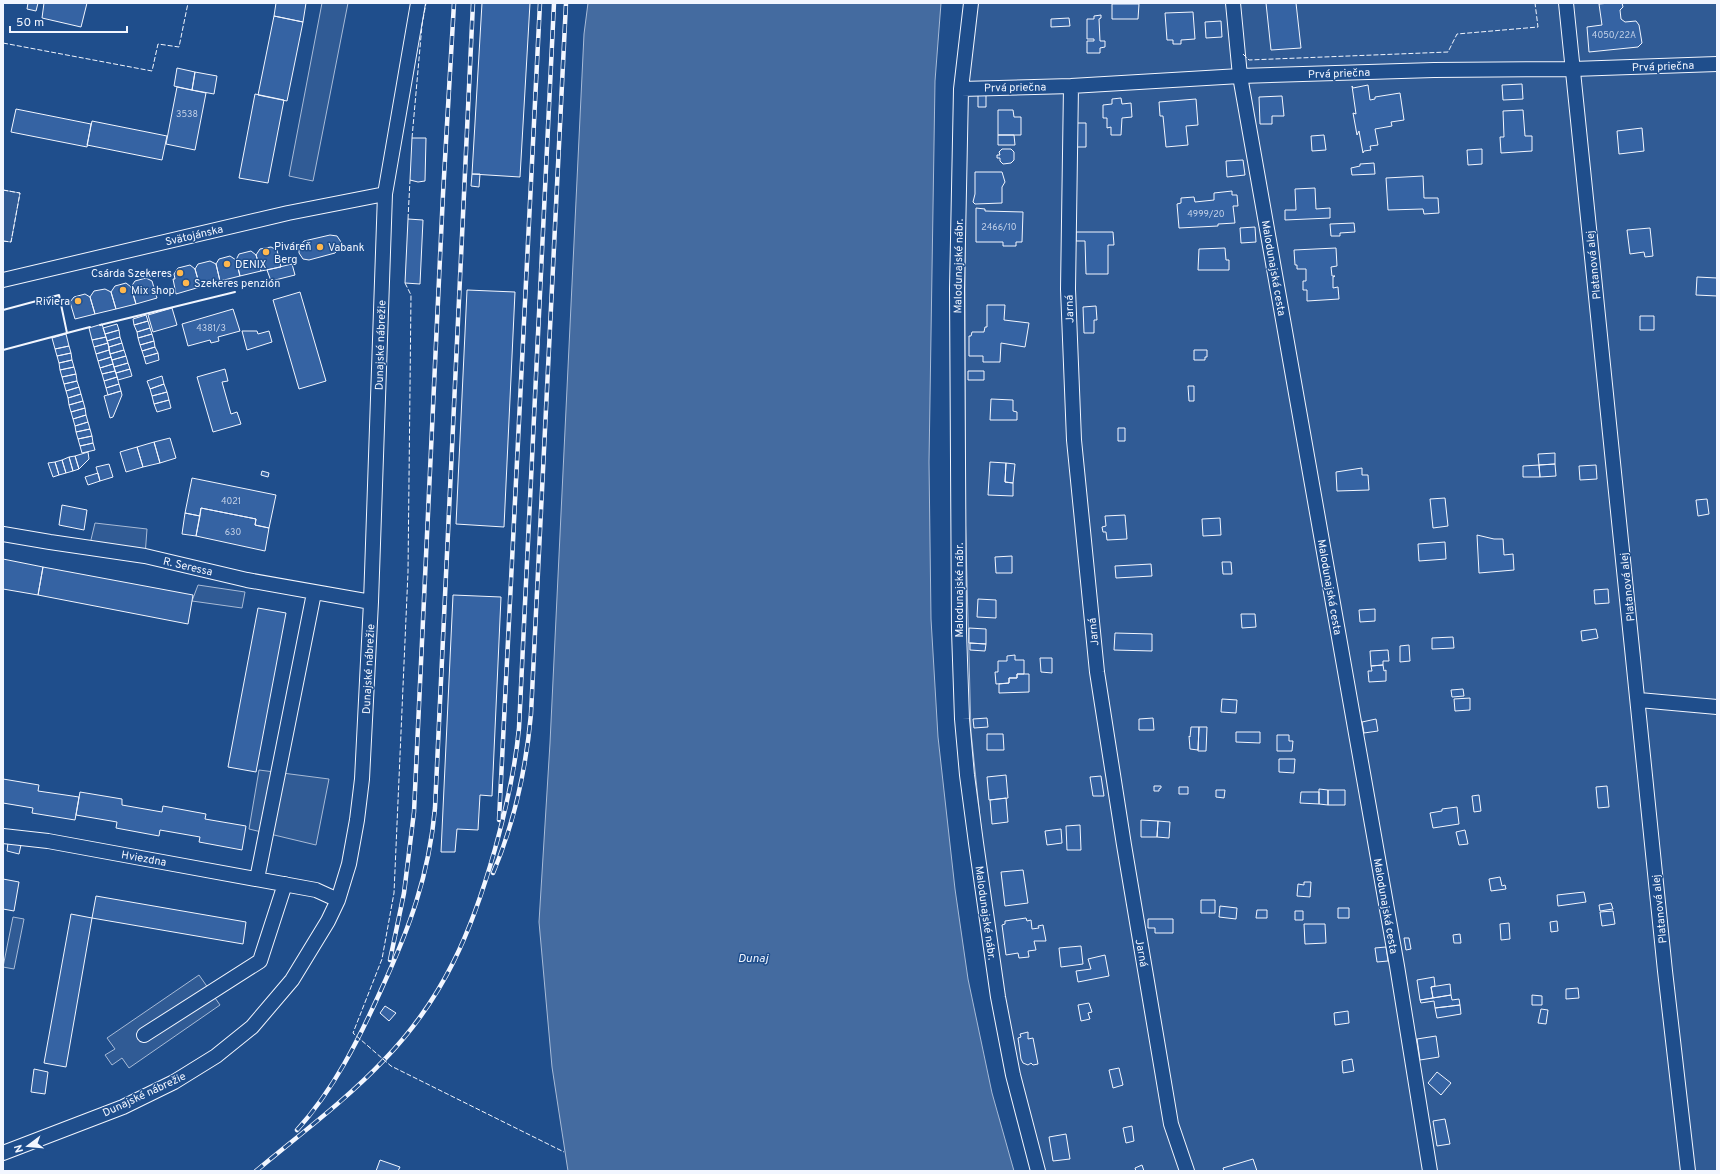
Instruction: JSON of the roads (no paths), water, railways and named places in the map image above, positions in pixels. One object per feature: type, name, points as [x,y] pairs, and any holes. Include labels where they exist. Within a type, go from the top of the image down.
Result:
[{"type":"street","name":"Dunajské nábrežie","points":[[3,1153],[123,1107],[174,1082],[216,1056],[252,1027],[292,980],[328,921],[338,900],[350,857],[357,820],[362,779],[371,602],[385,194],[418,3]]},
{"type":"street","name":"Malodunajské nábr.","points":[[972,3],[961,89],[957,289],[959,631],[962,719],[974,828],[998,996],[1013,1075],[1038,1171]]},
{"type":"street","name":"Malodunajská cesta","points":[[1233,3],[1240,76],[1397,966],[1430,1171]]},
{"type":"street","name":"Platanová alej","points":[[1566,3],[1665,971],[1688,1171]]},
{"type":"street","name":"Prvá priečna","points":[[961,89],[1071,86],[1240,76],[1434,70],[1573,69],[1717,64]]},
{"type":"street","name":"Jarná","points":[[1071,86],[1068,288],[1074,440],[1097,672],[1171,1124],[1186,1171]]},
{"type":"street","name":"Svätojánska","points":[[3,280],[288,213],[385,194]]},
{"type":"street","name":"R. Seressa","points":[[3,534],[145,556],[247,580],[371,602]]},
{"type":"street","points":[[257,879],[314,593]]},
{"type":"street","points":[[1638,700],[1717,707]]},
{"type":"street","name":"Hviezdna","points":[[3,836],[48,841],[316,890],[338,900]]},
{"type":"street","points":[[144,1035],[260,961],[284,884]]},
{"type":"water","name":"Dunaj","points":[[588,3],[941,3],[935,81],[929,462],[931,619],[938,737],[955,889],[968,979],[992,1093],[1014,1171],[568,1171],[552,1067],[539,922],[550,743],[584,34]]},
{"type":"railway","points":[[390,960],[404,893],[414,812],[443,194],[454,3]]},
{"type":"railway","points":[[297,1130],[334,1081],[354,1046],[381,990],[409,924],[423,879],[432,833],[435,808],[473,3]]},
{"type":"railway","points":[[499,820],[540,3]]},
{"type":"railway","points":[[256,1171],[354,1090],[384,1060],[423,1012],[439,988],[466,935],[486,879],[499,834],[513,774],[519,728],[554,3]]},
{"type":"railway","points":[[493,873],[508,834],[523,775],[531,714],[566,3]]},
{"type":"place","name":"Vabank","points":[[320,247]]},
{"type":"place","name":"Piváreň Berg","points":[[266,252]]},
{"type":"place","name":"DENIX","points":[[227,264]]},
{"type":"place","name":"Csárda Szekeres","points":[[180,273]]},
{"type":"place","name":"Szekeres penzión","points":[[186,283]]},
{"type":"place","name":"Mix shop","points":[[123,290]]},
{"type":"place","name":"Riviera","points":[[78,301]]}]
